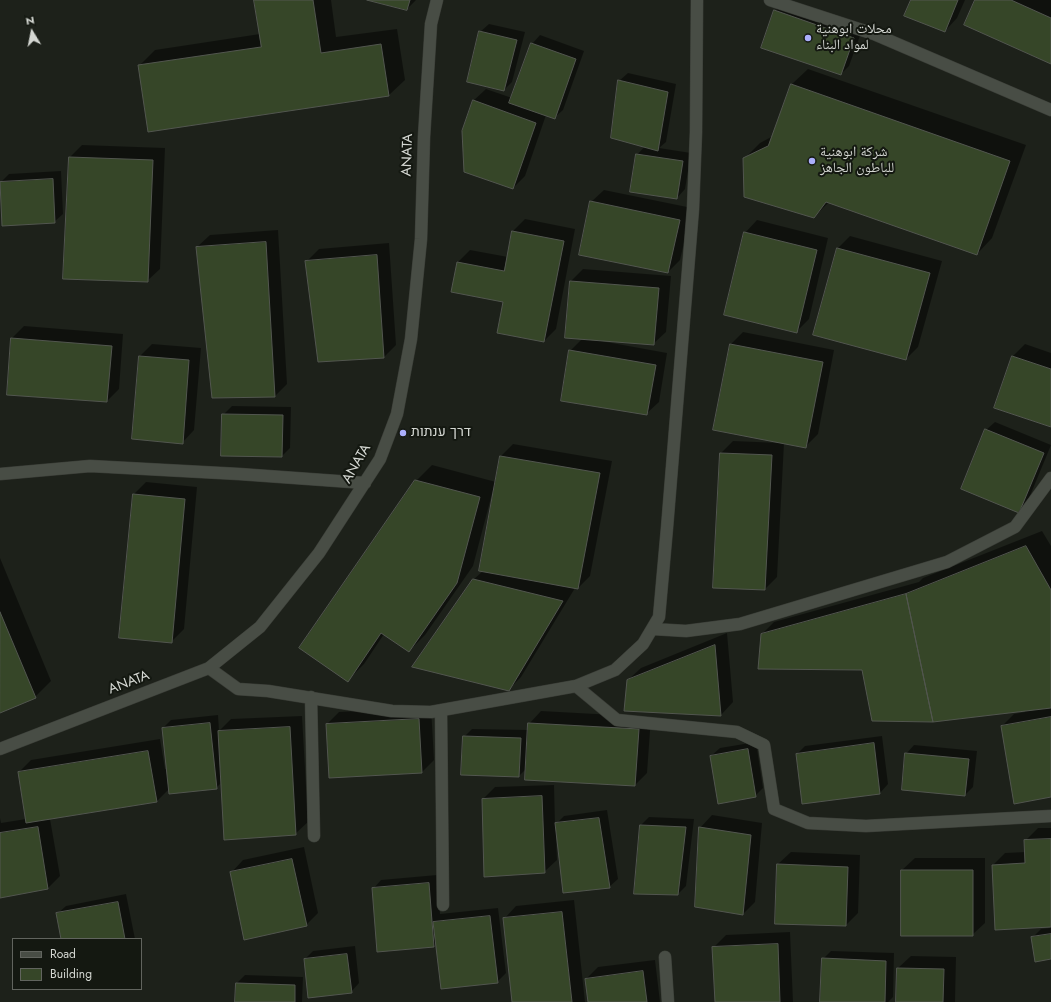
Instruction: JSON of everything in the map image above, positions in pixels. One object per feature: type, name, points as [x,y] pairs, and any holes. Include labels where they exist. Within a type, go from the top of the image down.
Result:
[{"type":"street","name":"ANATA","points":[[0,750],[209,668],[260,627],[319,553],[380,459],[397,414],[411,339],[421,239],[424,137],[431,24],[437,0]]},
{"type":"street","points":[[209,668],[238,689],[268,691],[311,697],[392,711],[431,712],[576,686],[615,670],[643,644],[659,617],[661,595],[693,209],[696,124],[697,0]]},
{"type":"street","points":[[770,0],[874,34],[1051,110]]},
{"type":"street","points":[[0,474],[90,466],[239,474],[365,483]]},
{"type":"street","points":[[653,629],[686,631],[740,624],[946,562],[1015,527],[1051,478]]},
{"type":"street","points":[[576,686],[617,720],[737,732],[764,745],[774,809],[808,823],[866,826],[1051,816]]},
{"type":"street","points":[[311,697],[314,836]]},
{"type":"street","points":[[441,710],[443,905]]},
{"type":"street","points":[[665,957],[668,1002]]},
{"type":"building","points":[[254,0],[313,0],[321,53],[381,44],[389,96],[148,132],[138,65],[261,47]]},
{"type":"building","points":[[367,0],[410,0],[407,10]]},
{"type":"building","points":[[911,0],[958,0],[945,32],[904,16]]},
{"type":"building","points":[[975,0],[1011,0],[1051,18],[1051,64],[964,25]]},
{"type":"building","points":[[774,10],[854,38],[841,75],[761,48]]},
{"type":"building","points":[[479,31],[517,40],[504,91],[467,82]]},
{"type":"building","points":[[531,43],[576,59],[555,119],[509,103]]},
{"type":"building","points":[[618,80],[668,92],[658,151],[611,138]]},
{"type":"building","points":[[791,84],[1010,161],[977,255],[826,202],[814,218],[744,197],[743,158],[768,146]]},
{"type":"building","points":[[473,100],[536,123],[513,189],[464,172],[462,131]]},
{"type":"building","points":[[636,154],[683,161],[677,199],[630,192]]},
{"type":"building","points":[[69,157],[153,160],[148,282],[63,279]]},
{"type":"building","points":[[53,179],[55,223],[2,226],[0,182]]},
{"type":"building","points":[[590,201],[680,220],[668,273],[579,255]]},
{"type":"building","points":[[512,231],[564,241],[544,342],[497,333],[503,302],[451,292],[457,262],[504,271]]},
{"type":"building","points":[[744,232],[817,250],[797,333],[724,315]]},
{"type":"building","points":[[266,242],[275,397],[212,398],[196,247]]},
{"type":"building","points":[[837,248],[930,273],[906,360],[813,335]]},
{"type":"building","points":[[377,255],[384,358],[318,362],[305,261]]},
{"type":"building","points":[[570,281],[659,288],[654,345],[565,338]]},
{"type":"building","points":[[11,338],[112,346],[107,402],[7,395]]},
{"type":"building","points":[[730,344],[823,362],[806,448],[713,430]]},
{"type":"building","points":[[569,350],[656,365],[647,415],[561,401]]},
{"type":"building","points":[[139,356],[189,360],[183,444],[132,439]]},
{"type":"building","points":[[1012,356],[1051,369],[1051,427],[994,408]]},
{"type":"building","points":[[222,414],[283,415],[282,457],[221,456]]},
{"type":"building","points":[[985,429],[1044,453],[1019,513],[961,489]]},
{"type":"building","points":[[720,453],[772,455],[765,590],[713,588]]},
{"type":"building","points":[[500,456],[600,473],[578,589],[479,571]]},
{"type":"building","points":[[415,480],[480,497],[457,583],[409,652],[381,633],[348,682],[299,648]]},
{"type":"building","points":[[133,494],[185,499],[172,643],[119,638]]},
{"type":"building","points":[[1026,546],[1051,590],[1051,708],[933,722],[906,594]]},
{"type":"building","points":[[473,579],[563,601],[509,691],[412,667]]},
{"type":"building","points":[[906,594],[933,722],[872,721],[862,670],[758,669],[761,634]]},
{"type":"building","points":[[0,612],[36,698],[0,713]]},
{"type":"building","points":[[715,645],[721,716],[624,711],[627,680]]},
{"type":"building","points":[[1051,717],[1051,797],[1014,804],[1001,726]]},
{"type":"building","points":[[419,719],[422,773],[329,778],[326,724]]},
{"type":"building","points":[[210,723],[217,789],[169,794],[162,728]]},
{"type":"building","points":[[528,723],[639,729],[635,786],[525,780]]},
{"type":"building","points":[[290,727],[296,835],[224,840],[218,731]]},
{"type":"building","points":[[463,736],[521,738],[519,777],[461,775]]},
{"type":"building","points":[[874,743],[880,794],[802,804],[796,754]]},
{"type":"building","points":[[748,749],[756,797],[718,804],[710,756]]},
{"type":"building","points":[[148,751],[157,802],[26,823],[18,772]]},
{"type":"building","points":[[905,753],[969,759],[965,796],[902,790]]},
{"type":"building","points":[[542,796],[545,873],[484,877],[482,799]]},
{"type":"building","points":[[599,818],[610,888],[563,893],[555,823]]},
{"type":"building","points":[[640,825],[686,827],[678,895],[634,894]]},
{"type":"building","points":[[38,827],[48,889],[0,898],[0,833]]},
{"type":"building","points":[[699,827],[751,835],[743,915],[695,907]]},
{"type":"building","points":[[1051,839],[1051,927],[995,930],[992,865],[1025,863],[1024,840]]},
{"type":"building","points":[[292,859],[307,926],[244,940],[230,872]]},
{"type":"building","points":[[777,864],[848,867],[846,926],[775,924]]},
{"type":"building","points":[[901,870],[973,870],[973,936],[901,936]]},
{"type":"building","points":[[429,883],[434,947],[377,952],[372,888]]},
{"type":"building","points":[[118,902],[125,938],[61,938],[56,913]]},
{"type":"building","points":[[562,912],[572,1002],[512,1002],[503,918]]},
{"type":"building","points":[[490,916],[498,983],[441,989],[433,922]]},
{"type":"building","points":[[1051,934],[1051,959],[1035,962],[1031,937]]},
{"type":"building","points":[[778,944],[780,1002],[715,1002],[712,947]]},
{"type":"building","points":[[347,954],[352,993],[308,998],[304,959]]},
{"type":"building","points":[[822,958],[886,961],[885,1002],[820,1002]]},
{"type":"building","points":[[897,968],[944,969],[943,1002],[896,1002]]},
{"type":"building","points":[[643,971],[647,1002],[588,1002],[585,979]]},
{"type":"building","points":[[236,983],[295,985],[295,1002],[235,1002]]},
{"type":"place","name":"محلات ابوهنية لمواد البناء","points":[[808,38]]},
{"type":"place","name":"شركة ابوهنية للباطون الجاهز","points":[[812,161]]},
{"type":"place","name":"דרך ענתות","points":[[403,433]]}]
